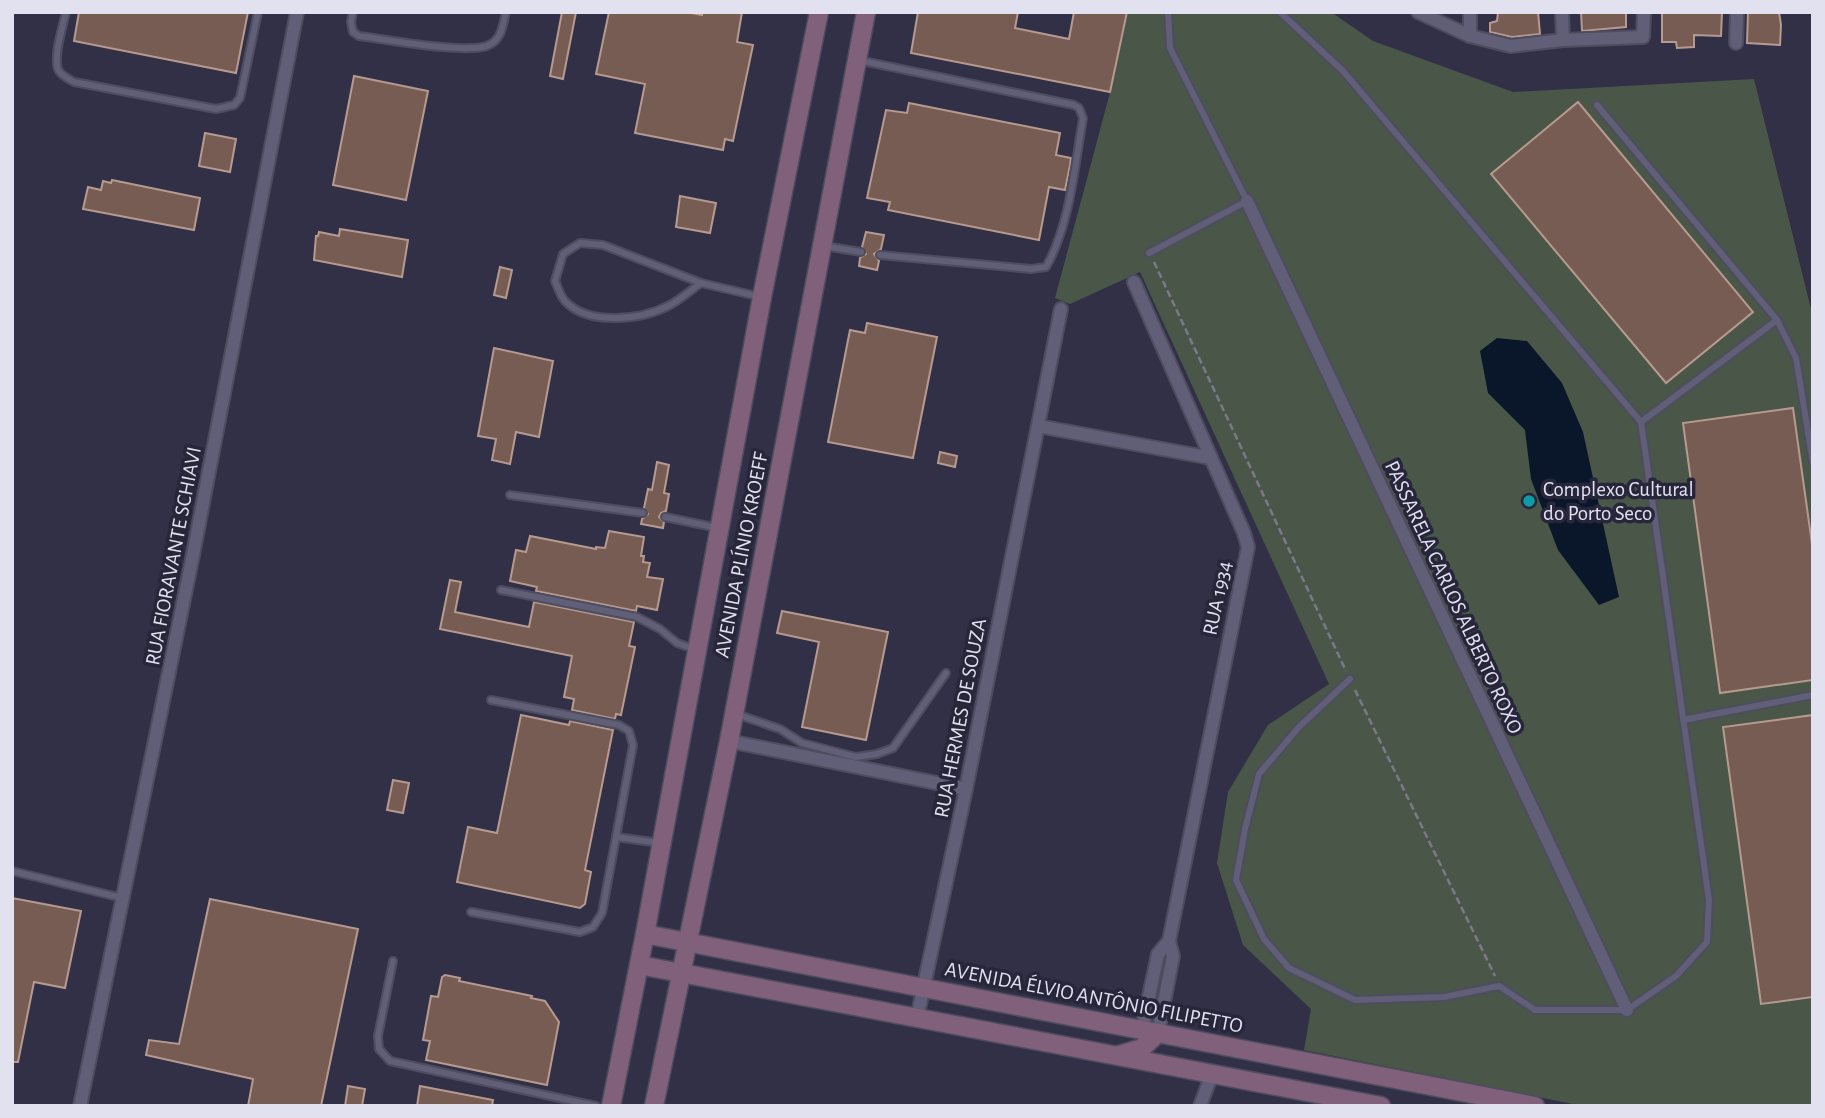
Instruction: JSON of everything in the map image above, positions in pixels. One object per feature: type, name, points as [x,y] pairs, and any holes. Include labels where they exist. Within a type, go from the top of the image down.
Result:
[{"type":"main road","name":"AVENIDA PLÍNIO KROEFF","points":[[611,1106],[762,297],[819,12]]},
{"type":"main road","name":"AVENIDA PLÍNIO KROEFF","points":[[654,1106],[729,741],[866,12]]},
{"type":"main road","name":"AVENIDA ÉLVIO ANTÔNIO FILIPETTO","points":[[645,934],[1149,1035],[1535,1106]]},
{"type":"main road","points":[[639,965],[1381,1106]]},
{"type":"main road","points":[[1116,1055],[1136,1051],[1149,1035],[1163,1060],[1175,1067]]},
{"type":"street","name":"RUA FIORAVANTE SCHIAVI","points":[[80,1106],[193,555],[297,12]]},
{"type":"street","points":[[1418,12],[1470,36],[1511,46],[1563,40],[1643,37],[1644,12]]},
{"type":"street","points":[[1470,36],[1471,12]]},
{"type":"street","points":[[1562,12],[1563,40]]},
{"type":"street","points":[[1736,43],[1737,12]]},
{"type":"street","name":"PASSARELA CARLOS ALBERTO ROXO","points":[[1247,201],[1627,1010]]},
{"type":"street","name":"RUA 1934","points":[[1134,282],[1248,547],[1170,941],[1158,954],[1149,1035]]},
{"type":"street","name":"RUA HERMES DE SOUZA","points":[[917,1018],[966,789],[1061,309]]},
{"type":"street","points":[[1038,426],[1211,458]]},
{"type":"street","points":[[729,741],[966,789]]},
{"type":"street","points":[[1200,1106],[1212,1073]]},
{"type":"lane","points":[[66,12],[57,56],[60,72],[65,77],[74,82],[216,109],[234,105],[240,98],[258,12]]},
{"type":"lane","points":[[353,12],[353,32],[359,36],[471,49],[490,45],[497,40],[506,12]]},
{"type":"lane","points":[[1149,253],[1247,201],[1170,48],[1168,12]]},
{"type":"lane","points":[[1280,12],[1343,71],[1641,422],[1709,900],[1707,942],[1676,976],[1627,1010],[1535,1010],[1499,986],[1444,997],[1355,1000],[1289,968],[1264,939],[1236,880],[1245,829],[1259,774],[1298,727],[1350,680]]},
{"type":"lane","points":[[858,60],[1074,105],[1079,108],[1083,118],[1056,250],[1046,267],[1031,269],[880,255]]},
{"type":"lane","points":[[1597,105],[1777,320],[1796,358],[1813,463]]},
{"type":"lane","points":[[701,283],[670,305],[651,314],[625,319],[583,314],[564,301],[555,281],[563,254],[580,243],[603,245],[701,283],[762,297]]},
{"type":"lane","points":[[822,246],[861,252]]},
{"type":"lane","points":[[1641,422],[1777,320]]},
{"type":"lane","points":[[510,495],[643,513]]},
{"type":"lane","points":[[665,517],[720,528]]},
{"type":"lane","points":[[500,590],[637,617],[660,629],[677,643],[698,651]]},
{"type":"lane","points":[[734,713],[780,729],[802,743],[856,757],[877,754],[893,748],[946,673]]},
{"type":"lane","points":[[1684,720],[1813,695]]},
{"type":"lane","points":[[471,912],[580,932],[593,927],[602,913],[633,745],[629,731],[619,725],[491,700]]},
{"type":"lane","points":[[616,837],[662,843]]},
{"type":"lane","points":[[12,871],[122,898]]},
{"type":"lane","points":[[393,961],[378,1036],[379,1049],[390,1061],[596,1106]]},
{"type":"path","points":[[1149,253],[1350,680],[1499,986]]},
{"type":"green space","name":"Complexo Cultural do Porto Seco","points":[[1128,12],[1331,12],[1373,41],[1513,92],[1754,79],[1813,317],[1813,1106],[1583,1106],[1304,1050],[1311,1009],[1243,945],[1217,863],[1228,792],[1268,725],[1329,684],[1140,272],[1070,304],[1055,298],[1111,89]]},
{"type":"water","points":[[1497,338],[1527,341],[1562,383],[1583,432],[1619,597],[1599,605],[1558,550],[1531,479],[1525,430],[1488,393],[1480,351]]},
{"type":"building","points":[[79,12],[248,12],[236,73],[74,41]]},
{"type":"building","points":[[562,12],[576,12],[563,79],[550,76]]},
{"type":"building","points":[[609,12],[686,12],[702,15],[702,12],[742,12],[737,42],[753,45],[733,141],[725,139],[723,150],[635,133],[645,84],[596,74]]},
{"type":"building","points":[[918,12],[1018,12],[1015,28],[1069,39],[1074,12],[1127,12],[1110,92],[911,53]]},
{"type":"building","points":[[1498,12],[1538,12],[1540,34],[1512,37],[1490,32],[1490,23],[1497,21]]},
{"type":"building","points":[[1581,12],[1626,12],[1626,27],[1582,31]]},
{"type":"building","points":[[1662,12],[1722,12],[1721,36],[1694,35],[1694,47],[1677,48],[1676,42],[1662,42]]},
{"type":"building","points":[[1748,12],[1779,12],[1780,45],[1747,43]]},
{"type":"building","points":[[354,76],[428,91],[406,200],[333,185]]},
{"type":"building","points":[[1578,102],[1753,312],[1666,383],[1491,174]]},
{"type":"building","points":[[909,103],[1060,133],[1056,155],[1071,158],[1070,165],[1065,190],[1049,187],[1039,240],[888,210],[890,202],[867,198],[886,110],[907,113]]},
{"type":"building","points":[[205,133],[236,139],[230,172],[199,166]]},
{"type":"building","points":[[112,180],[200,198],[194,230],[83,209],[88,187],[101,190],[103,181],[111,183]]},
{"type":"building","points":[[680,196],[716,203],[710,233],[676,227]]},
{"type":"building","points":[[340,229],[408,240],[402,277],[314,260],[316,236],[319,232],[339,236]]},
{"type":"building","points":[[866,232],[884,235],[881,249],[874,254],[879,261],[877,270],[859,266],[860,258],[866,254],[862,247]]},
{"type":"building","points":[[500,267],[512,270],[506,298],[494,295]]},
{"type":"building","points":[[867,323],[937,337],[913,458],[828,442],[850,330],[865,333]]},
{"type":"building","points":[[494,348],[553,361],[539,437],[516,432],[510,464],[492,460],[496,439],[478,436]]},
{"type":"building","points":[[1793,408],[1813,551],[1813,680],[1720,693],[1683,423]]},
{"type":"building","points":[[940,452],[957,456],[955,467],[938,463]]},
{"type":"building","points":[[657,462],[669,465],[664,493],[669,494],[666,511],[659,517],[664,522],[663,528],[641,524],[648,514],[644,508],[648,489],[652,490]]},
{"type":"building","points":[[609,531],[644,537],[641,556],[644,556],[643,562],[650,563],[647,577],[663,579],[657,610],[637,606],[636,611],[536,591],[537,587],[510,581],[516,550],[526,552],[530,536],[596,549],[605,548]]},
{"type":"building","points":[[450,580],[461,582],[455,612],[529,627],[534,602],[634,622],[629,646],[635,647],[621,715],[616,714],[615,719],[572,710],[574,699],[564,697],[572,656],[440,629]]},
{"type":"building","points":[[782,611],[888,632],[866,740],[802,727],[819,642],[777,633]]},
{"type":"building","points":[[521,715],[569,725],[570,721],[613,730],[585,870],[591,872],[585,904],[580,908],[457,882],[468,827],[497,833]]},
{"type":"building","points":[[1813,715],[1813,997],[1761,1004],[1723,727]]},
{"type":"building","points":[[393,780],[409,783],[403,813],[387,810]]},
{"type":"building","points":[[12,898],[81,911],[65,988],[34,982],[18,1062],[12,1062]]},
{"type":"building","points":[[210,899],[358,929],[321,1106],[248,1106],[253,1079],[146,1055],[149,1040],[179,1044]]},
{"type":"building","points":[[445,975],[460,978],[459,981],[545,1001],[559,1022],[547,1085],[426,1060],[430,1041],[423,1040],[431,996],[438,997],[442,977]]},
{"type":"building","points":[[348,1086],[365,1089],[362,1106],[345,1106]]},
{"type":"building","points":[[420,1086],[493,1100],[492,1106],[417,1106]]},
{"type":"place","name":"Complexo Cultural do Porto Seco","points":[[1529,501]]}]
